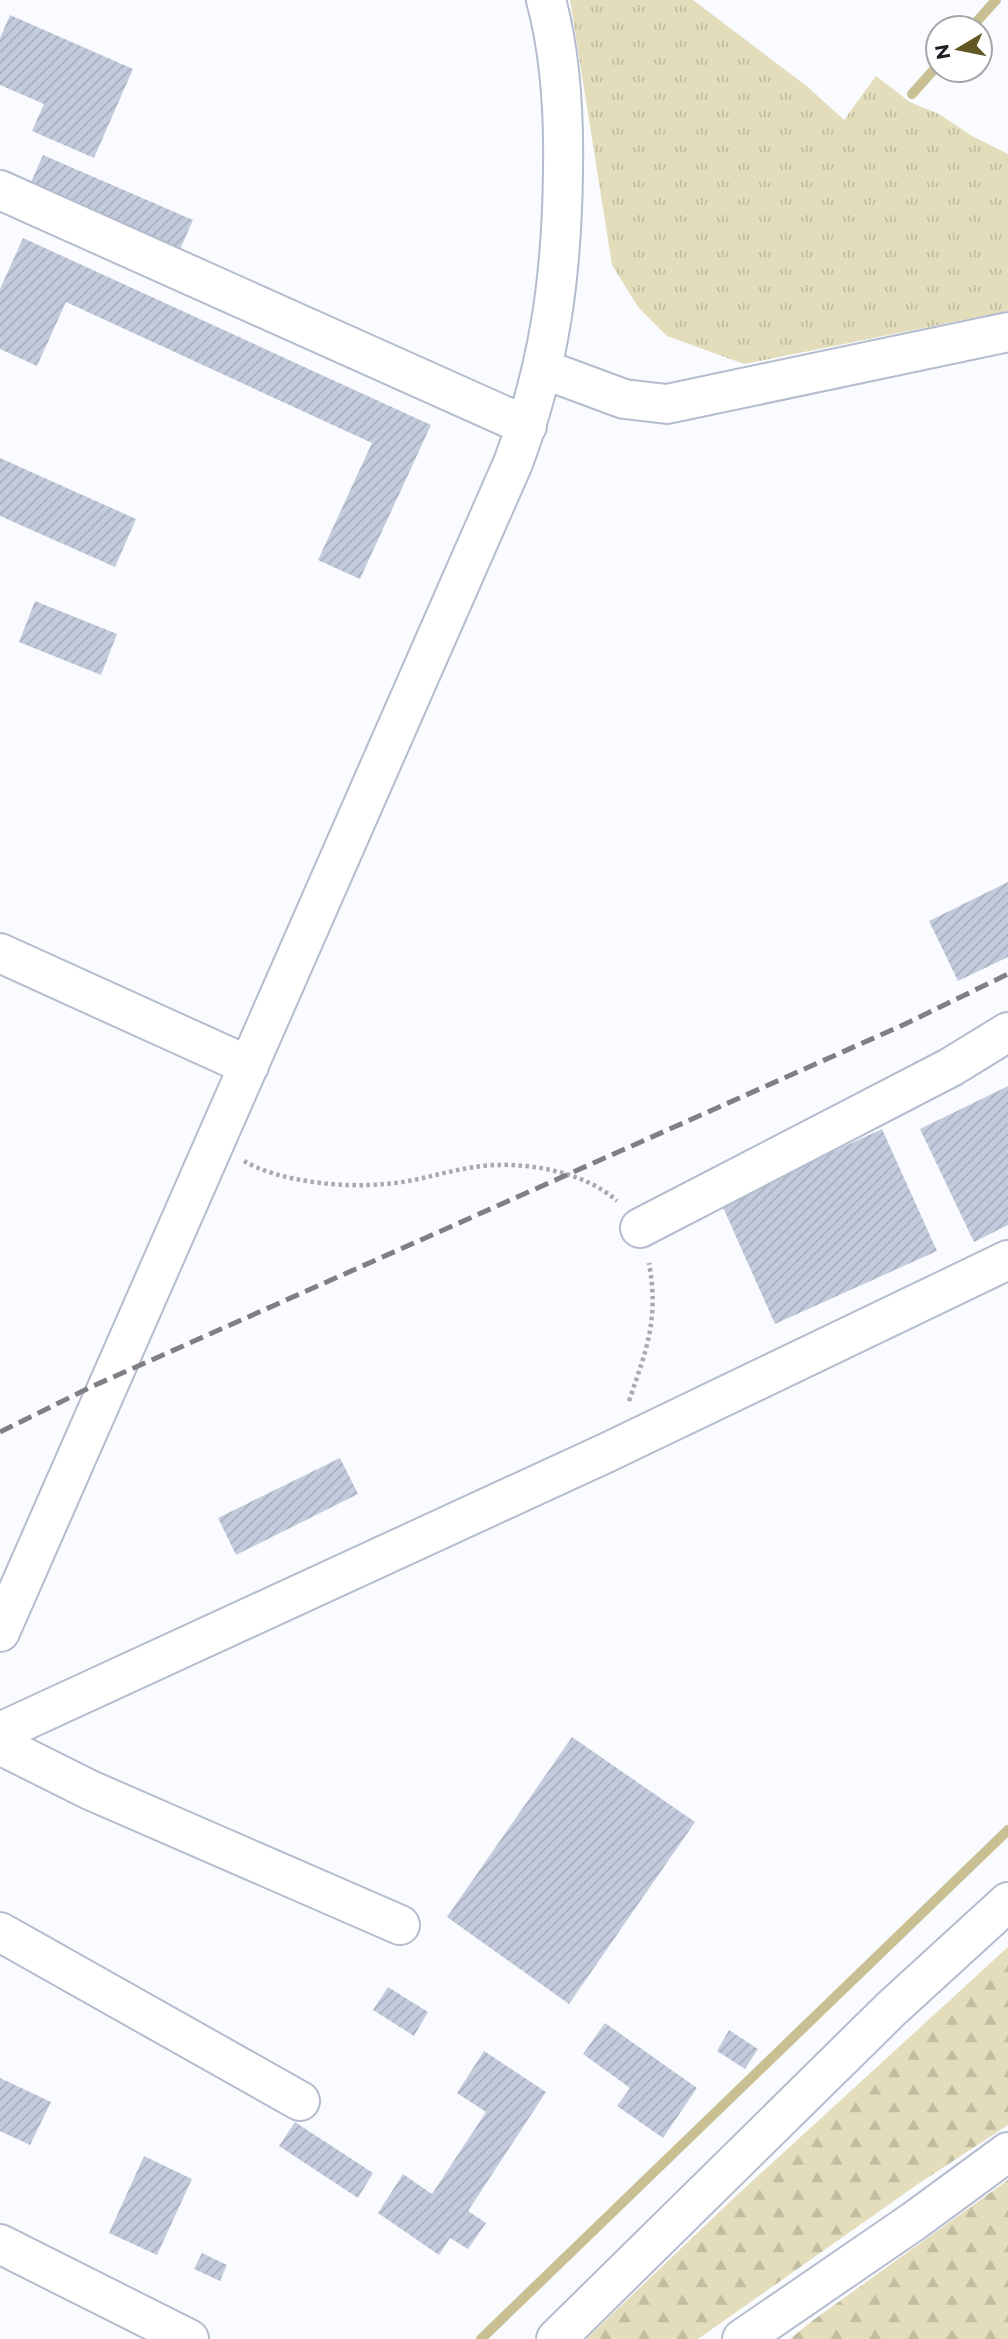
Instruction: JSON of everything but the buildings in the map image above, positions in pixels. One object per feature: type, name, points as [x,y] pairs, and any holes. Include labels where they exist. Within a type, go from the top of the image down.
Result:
[{"type":"street","points":[[0,1632],[527,426],[543,369],[557,290],[563,213],[561,75],[546,0]]},
{"type":"street","points":[[0,190],[527,426]]},
{"type":"street","points":[[543,369],[624,400],[667,404],[1008,332]]},
{"type":"street","points":[[0,953],[248,1066]]},
{"type":"street","points":[[639,1228],[951,1067],[1008,1032]]},
{"type":"street","points":[[0,1732],[606,1452],[1008,1260]]},
{"type":"street","points":[[0,1745],[90,1790],[400,1925]]},
{"type":"street","points":[[556,2339],[891,2009],[1008,1902]]},
{"type":"street","points":[[0,1932],[300,2101]]},
{"type":"street","points":[[742,2339],[914,2221],[1008,2152]]},
{"type":"street","points":[[0,2244],[189,2339]]},
{"type":"path","points":[[214,1144],[261,1171],[355,1186],[387,1184],[476,1166],[530,1166],[568,1174],[603,1189],[624,1208],[639,1228],[649,1259],[654,1293],[652,1324],[645,1356],[630,1399],[606,1452]]},
{"type":"green space","points":[[570,0],[693,0],[808,87],[844,120],[876,76],[910,102],[939,114],[972,136],[1008,154],[1008,311],[744,364],[667,336],[638,307],[612,265]]},
{"type":"green space","points":[[1008,1947],[1008,2125],[918,2184],[698,2339],[586,2339],[736,2196]]},
{"type":"green space","points":[[1008,2180],[1008,2339],[790,2339],[812,2321]]},
{"type":"waterway","points":[[984,14],[996,0]]},
{"type":"waterway","points":[[912,94],[924,81]]},
{"type":"waterway","points":[[481,2339],[1008,1830]]},
{"type":"railway","points":[[0,1432],[91,1387],[903,1025],[1008,974]]}]
